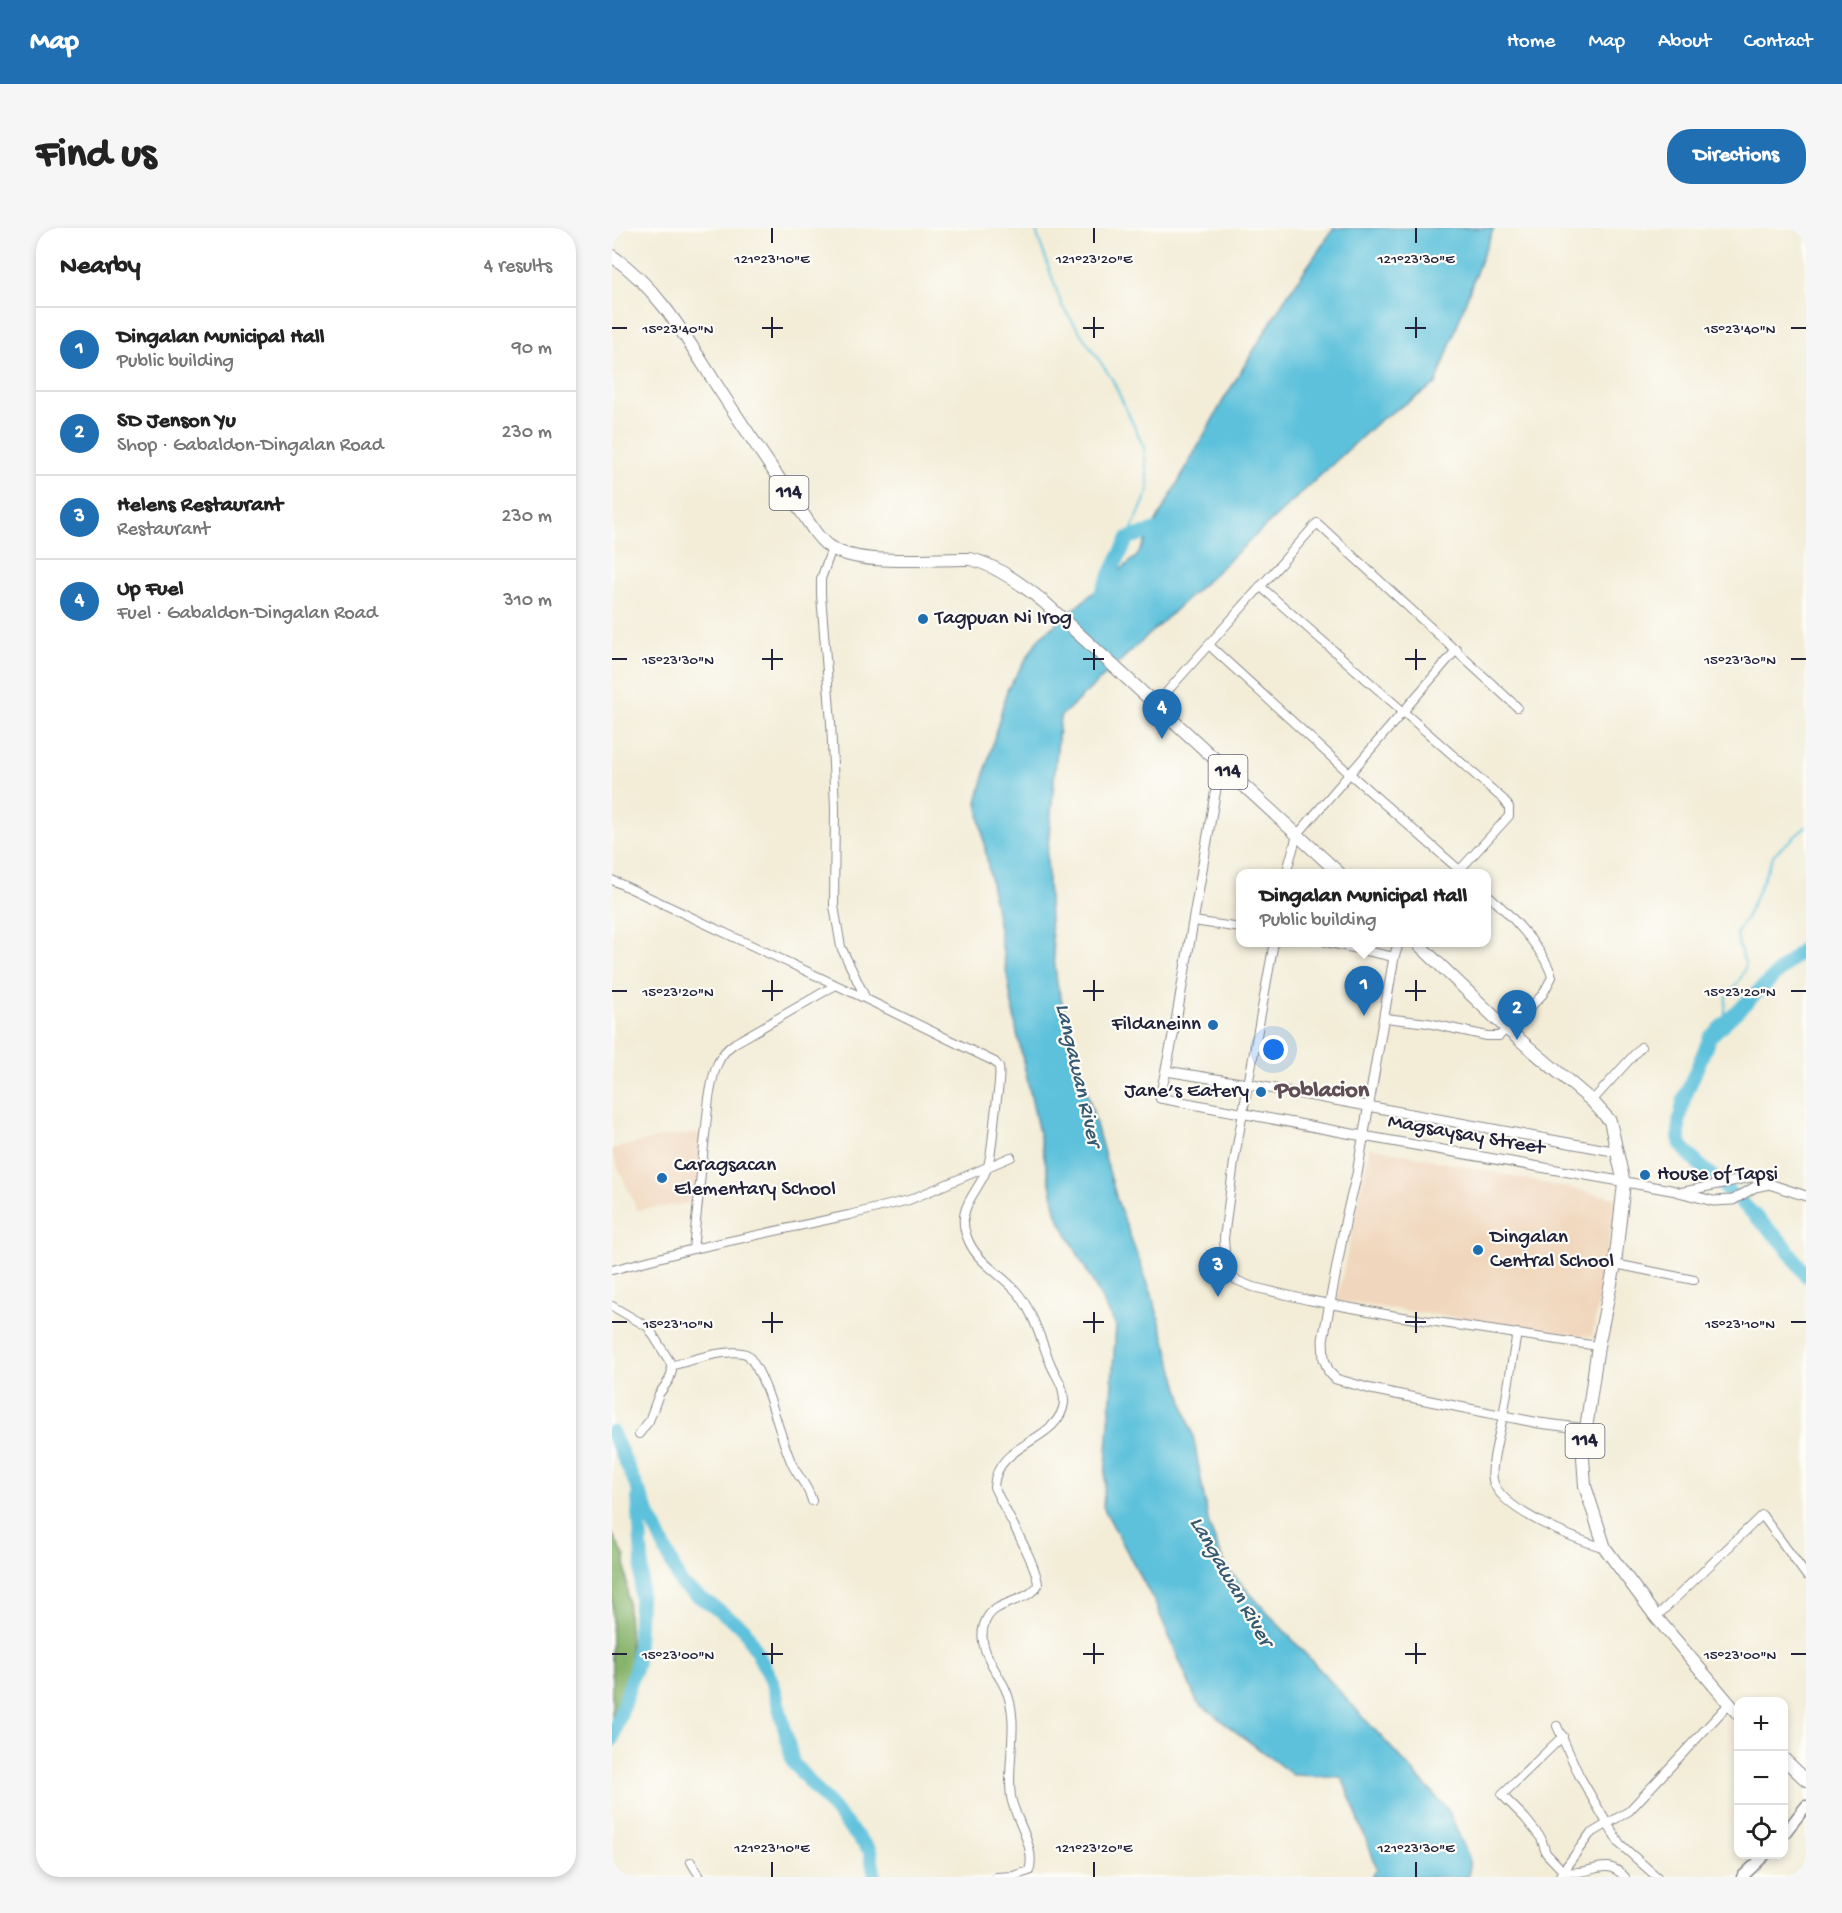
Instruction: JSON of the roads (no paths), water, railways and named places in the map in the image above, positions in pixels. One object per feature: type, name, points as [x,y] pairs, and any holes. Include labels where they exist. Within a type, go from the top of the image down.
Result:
[{"type":"main road","name":"114","points":[[612,256],[624,265],[667,309],[811,526],[818,536],[832,548],[845,554],[876,559],[981,561],[1022,584],[1335,869]]},
{"type":"main road","name":"114","points":[[1421,947],[1507,1029],[1592,1101],[1610,1121],[1624,1183],[1615,1264],[1586,1428],[1583,1458],[1585,1486],[1605,1548],[1656,1617],[1734,1710]]},
{"type":"main road","points":[[1788,1763],[1806,1780]]},
{"type":"main road","points":[[1788,1829],[1806,1806]]},
{"type":"main road","points":[[1742,1877],[1761,1859]]},
{"type":"street","points":[[1155,704],[1210,646],[1260,586],[1317,524],[1517,706]]},
{"type":"street","points":[[832,548],[821,579],[821,595],[835,807],[834,906],[841,947],[866,999]]},
{"type":"street","points":[[1260,586],[1504,800],[1509,807],[1509,816],[1463,869]]},
{"type":"street","points":[[1210,646],[1457,869]]},
{"type":"street","points":[[1287,869],[1297,835],[1456,649]]},
{"type":"street","points":[[1166,1071],[1220,765]]},
{"type":"street","points":[[612,880],[834,986],[866,999],[995,1062],[999,1067],[994,1134],[988,1166],[963,1216],[967,1238],[973,1251],[1017,1292],[1026,1306],[1062,1386],[1064,1401],[1061,1414],[1047,1430],[1005,1460],[997,1470],[995,1477],[994,1486],[1032,1565],[1038,1585],[1029,1593],[993,1611],[984,1622],[983,1627],[988,1660],[1003,1683],[1010,1704],[1012,1729],[1010,1788],[1017,1820],[1028,1847],[1031,1865],[1029,1871],[1013,1876],[996,1877]]},
{"type":"street","points":[[1385,1018],[1428,1023],[1487,1036],[1499,1036],[1543,994],[1552,977],[1549,965],[1539,950],[1491,898]]},
{"type":"street","points":[[1193,921],[1236,927]]},
{"type":"street","points":[[1273,947],[1242,1112],[1224,1238],[1226,1268],[1236,1280],[1253,1287],[1329,1304],[1599,1346]]},
{"type":"street","points":[[1349,947],[1394,957]]},
{"type":"street","points":[[1397,947],[1357,1174],[1329,1304],[1323,1351],[1329,1372],[1336,1379],[1371,1389],[1539,1423],[1586,1428]]},
{"type":"street","points":[[693,1249],[709,1098],[713,1077],[721,1057],[726,1049],[735,1043],[834,986]]},
{"type":"street","points":[[1592,1101],[1641,1047]]},
{"type":"street","name":"Magsaysay Street","points":[[1618,1152],[1166,1071],[1160,1098],[1681,1192],[1694,1198],[1713,1202],[1733,1200],[1746,1191],[1769,1184]]},
{"type":"street","points":[[612,1270],[693,1249],[909,1200],[1011,1157]]},
{"type":"street","points":[[1681,1192],[1709,1188],[1746,1178],[1758,1178],[1806,1196]]},
{"type":"street","points":[[1615,1264],[1694,1280]]},
{"type":"street","points":[[612,1306],[648,1327],[671,1366],[672,1375],[659,1394],[649,1421],[639,1434]]},
{"type":"street","points":[[1517,1334],[1493,1479],[1498,1490],[1516,1507],[1541,1523],[1567,1536],[1605,1548]]},
{"type":"street","points":[[671,1366],[738,1352],[748,1355],[762,1381],[792,1464],[810,1493],[812,1501]]},
{"type":"street","points":[[1656,1617],[1762,1515],[1806,1575]]},
{"type":"street","points":[[1561,1874],[1590,1834],[1629,1811],[1729,1704]]},
{"type":"street","points":[[1557,1726],[1579,1775],[1620,1844],[1657,1877]]},
{"type":"street","points":[[1561,1874],[1546,1853],[1541,1838],[1502,1794],[1563,1736]]},
{"type":"street","points":[[691,1862],[700,1877]]},
{"type":"street","points":[[1561,1874],[1604,1866],[1617,1869],[1625,1877]]},
{"type":"water","points":[[1334,228],[1494,228],[1436,384],[1380,420],[1060,717],[1047,857],[1050,922],[1057,984],[1117,1200],[1152,1295],[1194,1440],[1209,1525],[1225,1566],[1448,1810],[1469,1858],[1469,1877],[1372,1877],[1377,1868],[1342,1777],[1293,1775],[1197,1702],[1155,1603],[1103,1507],[1116,1326],[1057,1215],[1017,1033],[977,802],[1007,690],[1039,638],[1137,556],[1223,401],[1285,299]]},
{"type":"waterway","points":[[1035,228],[1062,306],[1112,379],[1144,447],[1149,490],[1128,538]]},
{"type":"waterway","name":"Langawan River","points":[[1099,597],[1128,538],[1167,527]]},
{"type":"waterway","points":[[1724,1023],[1726,997],[1733,990],[1746,965],[1739,947],[1737,933],[1749,912],[1774,854],[1806,827]]},
{"type":"waterway","points":[[1806,946],[1710,1037],[1684,1099],[1679,1122],[1681,1145],[1694,1160],[1784,1244],[1806,1276]]},
{"type":"waterway","points":[[612,1432],[681,1584],[744,1628],[773,1683],[793,1763],[870,1851],[875,1877]]},
{"type":"waterway","points":[[612,1740],[637,1663],[642,1560],[638,1496]]},
{"type":"place","name":"Tagpuan Ni Irog","points":[[923,619]]},
{"type":"place","name":"Up Fuel","points":[[1162,739]]},
{"type":"place","name":"Dingalan Municipal Hall","points":[[1364,1016]]},
{"type":"place","name":"Fildaneinn","points":[[1213,1025]]},
{"type":"place","name":"SD Jenson Yu","points":[[1517,1040]]},
{"type":"place","name":"Jane’s Eatery","points":[[1261,1092]]},
{"type":"place","name":"House of Tapsi","points":[[1645,1175]]},
{"type":"place","name":"Caragsacan Elementary School","points":[[662,1178]]},
{"type":"place","name":"Dingalan Central School","points":[[1478,1250]]},
{"type":"place","name":"Helens Restaurant","points":[[1218,1297]]},
{"type":"district","name":"Poblacion","points":[[1322,1091]]}]
